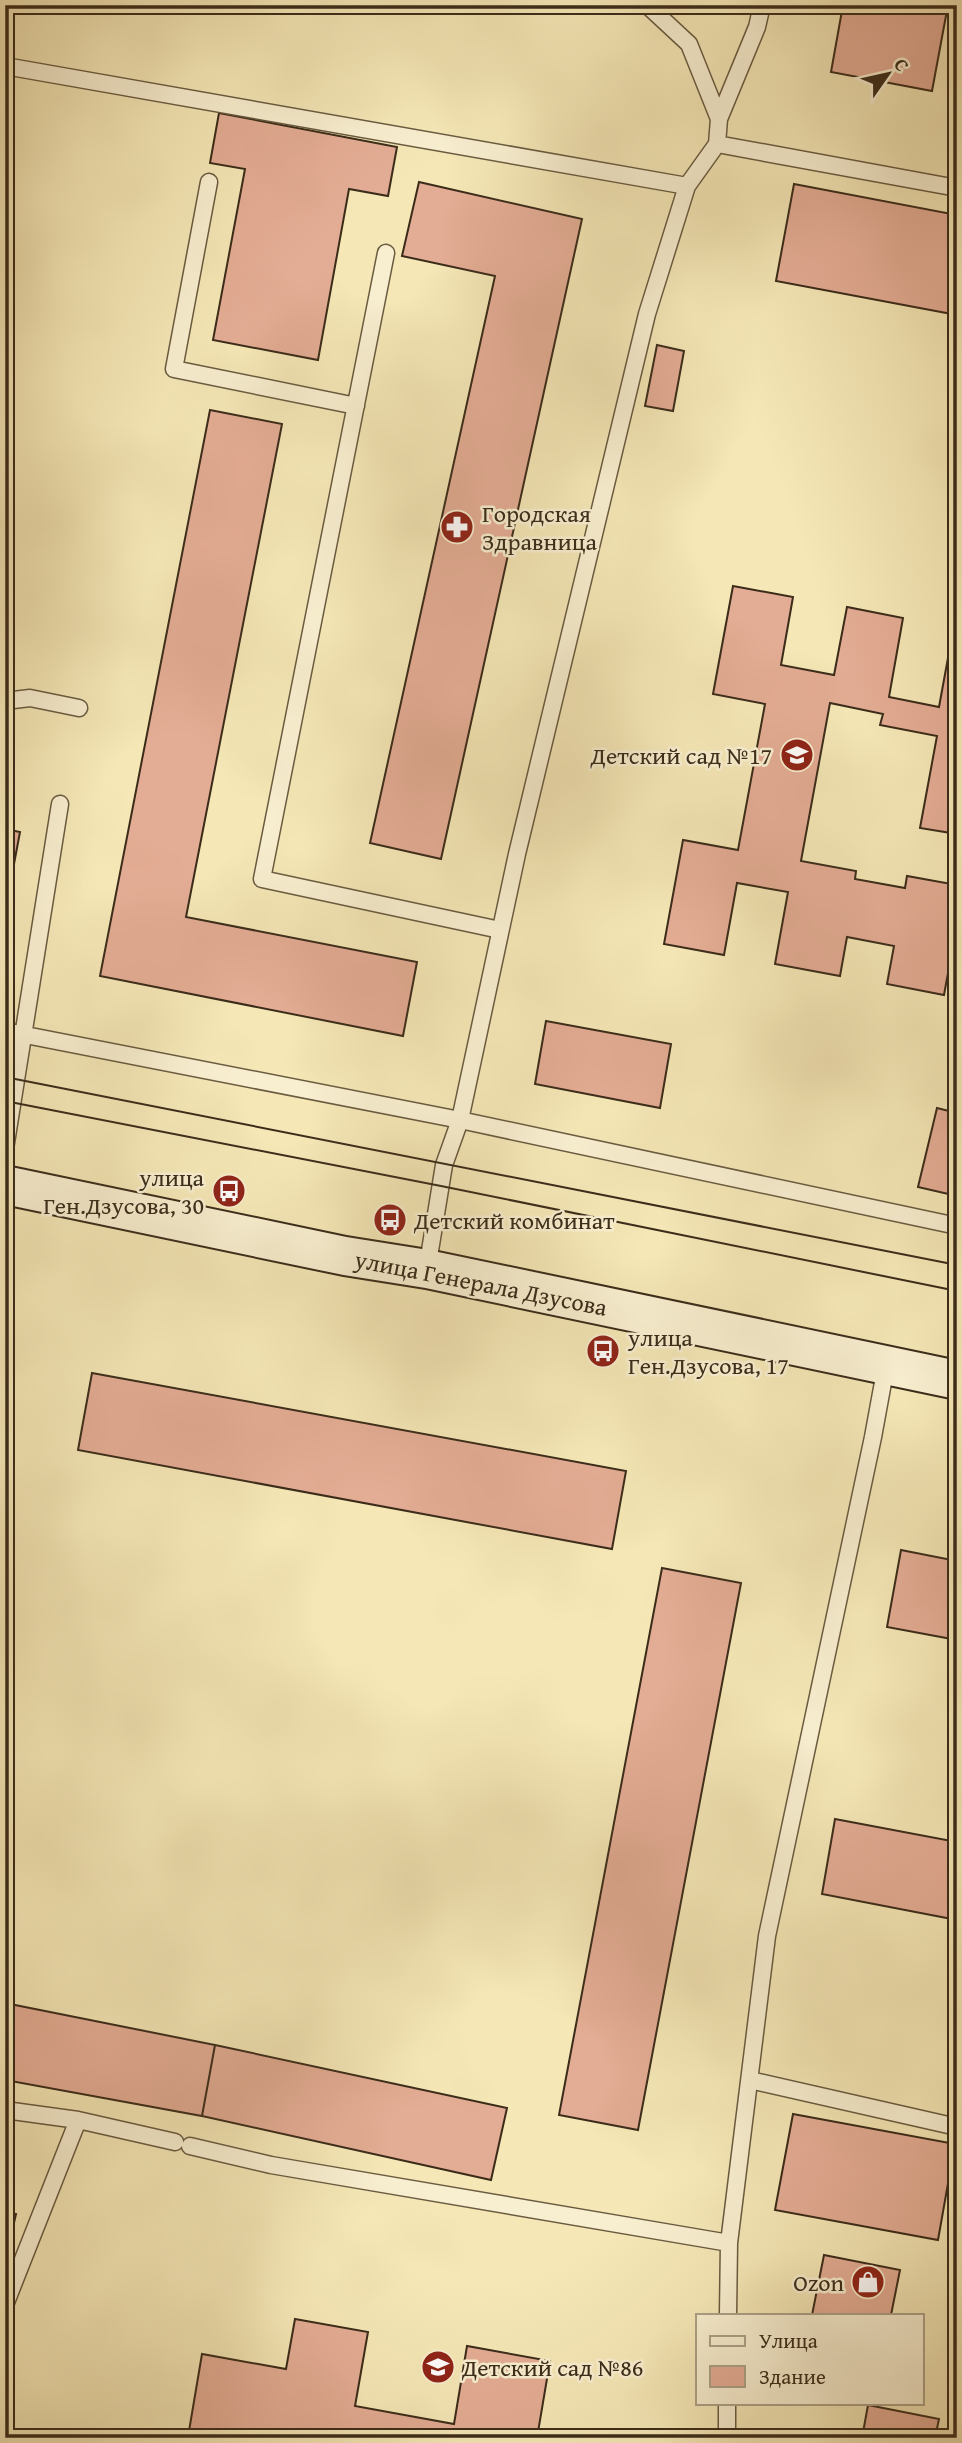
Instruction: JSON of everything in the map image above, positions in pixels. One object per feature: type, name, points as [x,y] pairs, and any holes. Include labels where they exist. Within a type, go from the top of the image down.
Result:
[{"type":"street","name":"улица Генерала Дзусова","points":[[5,1185],[345,1256],[428,1269],[957,1380]]},
{"type":"lane","points":[[648,5],[689,44],[719,119]]},
{"type":"lane","points":[[428,1269],[444,1165],[460,1119],[517,854],[647,314],[687,186],[717,144],[719,119],[757,27],[762,5]]},
{"type":"lane","points":[[5,65],[687,186]]},
{"type":"lane","points":[[717,144],[957,188]]},
{"type":"lane","points":[[209,182],[174,369],[356,406]]},
{"type":"lane","points":[[386,253],[262,879],[500,930]]},
{"type":"lane","points":[[5,701],[30,698],[79,708]]},
{"type":"lane","points":[[5,1149],[60,804]]},
{"type":"lane","points":[[5,1031],[460,1119],[957,1226]]},
{"type":"lane","points":[[728,2314],[729,2243],[767,1936],[886,1366]]},
{"type":"lane","points":[[750,2080],[957,2127]]},
{"type":"lane","points":[[5,2110],[78,2120],[271,2165],[729,2243]]},
{"type":"lane","points":[[5,2305],[78,2120]]},
{"type":"lane","points":[[727,2404],[727,2438]]},
{"type":"building","points":[[843,5],[948,5],[932,91],[831,72]]},
{"type":"building","points":[[219,113],[397,147],[388,196],[349,189],[318,360],[213,340],[245,169],[210,163]]},
{"type":"building","points":[[419,182],[582,219],[441,859],[370,843],[495,276],[402,256]]},
{"type":"building","points":[[794,184],[957,215],[957,315],[776,281]]},
{"type":"building","points":[[657,345],[684,351],[673,411],[645,406]]},
{"type":"building","points":[[210,410],[282,424],[186,917],[417,962],[403,1036],[100,976]]},
{"type":"building","points":[[733,586],[793,597],[781,665],[834,675],[847,607],[903,618],[889,697],[939,707],[954,625],[957,626],[957,834],[920,828],[937,736],[880,725],[883,714],[830,703],[801,861],[856,871],[855,879],[905,888],[907,876],[957,885],[957,924],[944,995],[887,984],[894,946],[847,937],[840,976],[775,964],[788,892],[737,883],[724,955],[664,944],[683,840],[738,850],[765,704],[713,694]]},
{"type":"building","points":[[5,829],[20,832],[5,912]]},
{"type":"building","points":[[546,1021],[671,1044],[660,1108],[535,1084]]},
{"type":"building","points":[[937,1108],[957,1113],[957,1196],[918,1187]]},
{"type":"building","points":[[92,1373],[626,1471],[612,1549],[78,1450]]},
{"type":"building","points":[[901,1550],[957,1561],[957,1640],[887,1627]]},
{"type":"building","points":[[662,1568],[741,1583],[638,2130],[559,2115]]},
{"type":"building","points":[[835,1819],[957,1842],[957,1920],[822,1894]]},
{"type":"building","points":[[5,2003],[215,2045],[202,2116],[5,2080]]},
{"type":"building","points":[[215,2045],[507,2108],[491,2180],[202,2116]]},
{"type":"building","points":[[793,2114],[955,2144],[938,2240],[775,2210]]},
{"type":"building","points":[[5,2212],[16,2214],[5,2262]]},
{"type":"building","points":[[824,2255],[900,2270],[891,2314],[812,2314]]},
{"type":"building","points":[[295,2319],[368,2332],[355,2406],[454,2424],[467,2346],[550,2361],[537,2438],[226,2438],[189,2431],[202,2354],[286,2369]]},
{"type":"building","points":[[868,2405],[939,2419],[935,2438],[862,2438]]},
{"type":"tram line","points":[[5,1077],[957,1265]]},
{"type":"tram line","points":[[5,1101],[957,1291]]},
{"type":"place","name":"Городская Здравница","points":[[457,527]]},
{"type":"place","name":"Детский сад №17","points":[[797,755]]},
{"type":"place","name":"улица Ген.Дзусова, 30","points":[[229,1191]]},
{"type":"place","name":"Детский комбинат","points":[[390,1220]]},
{"type":"place","name":"улица Ген.Дзусова, 17","points":[[603,1351]]},
{"type":"place","name":"Ozon","points":[[868,2282]]},
{"type":"place","name":"Детский сад №86","points":[[438,2367]]}]
